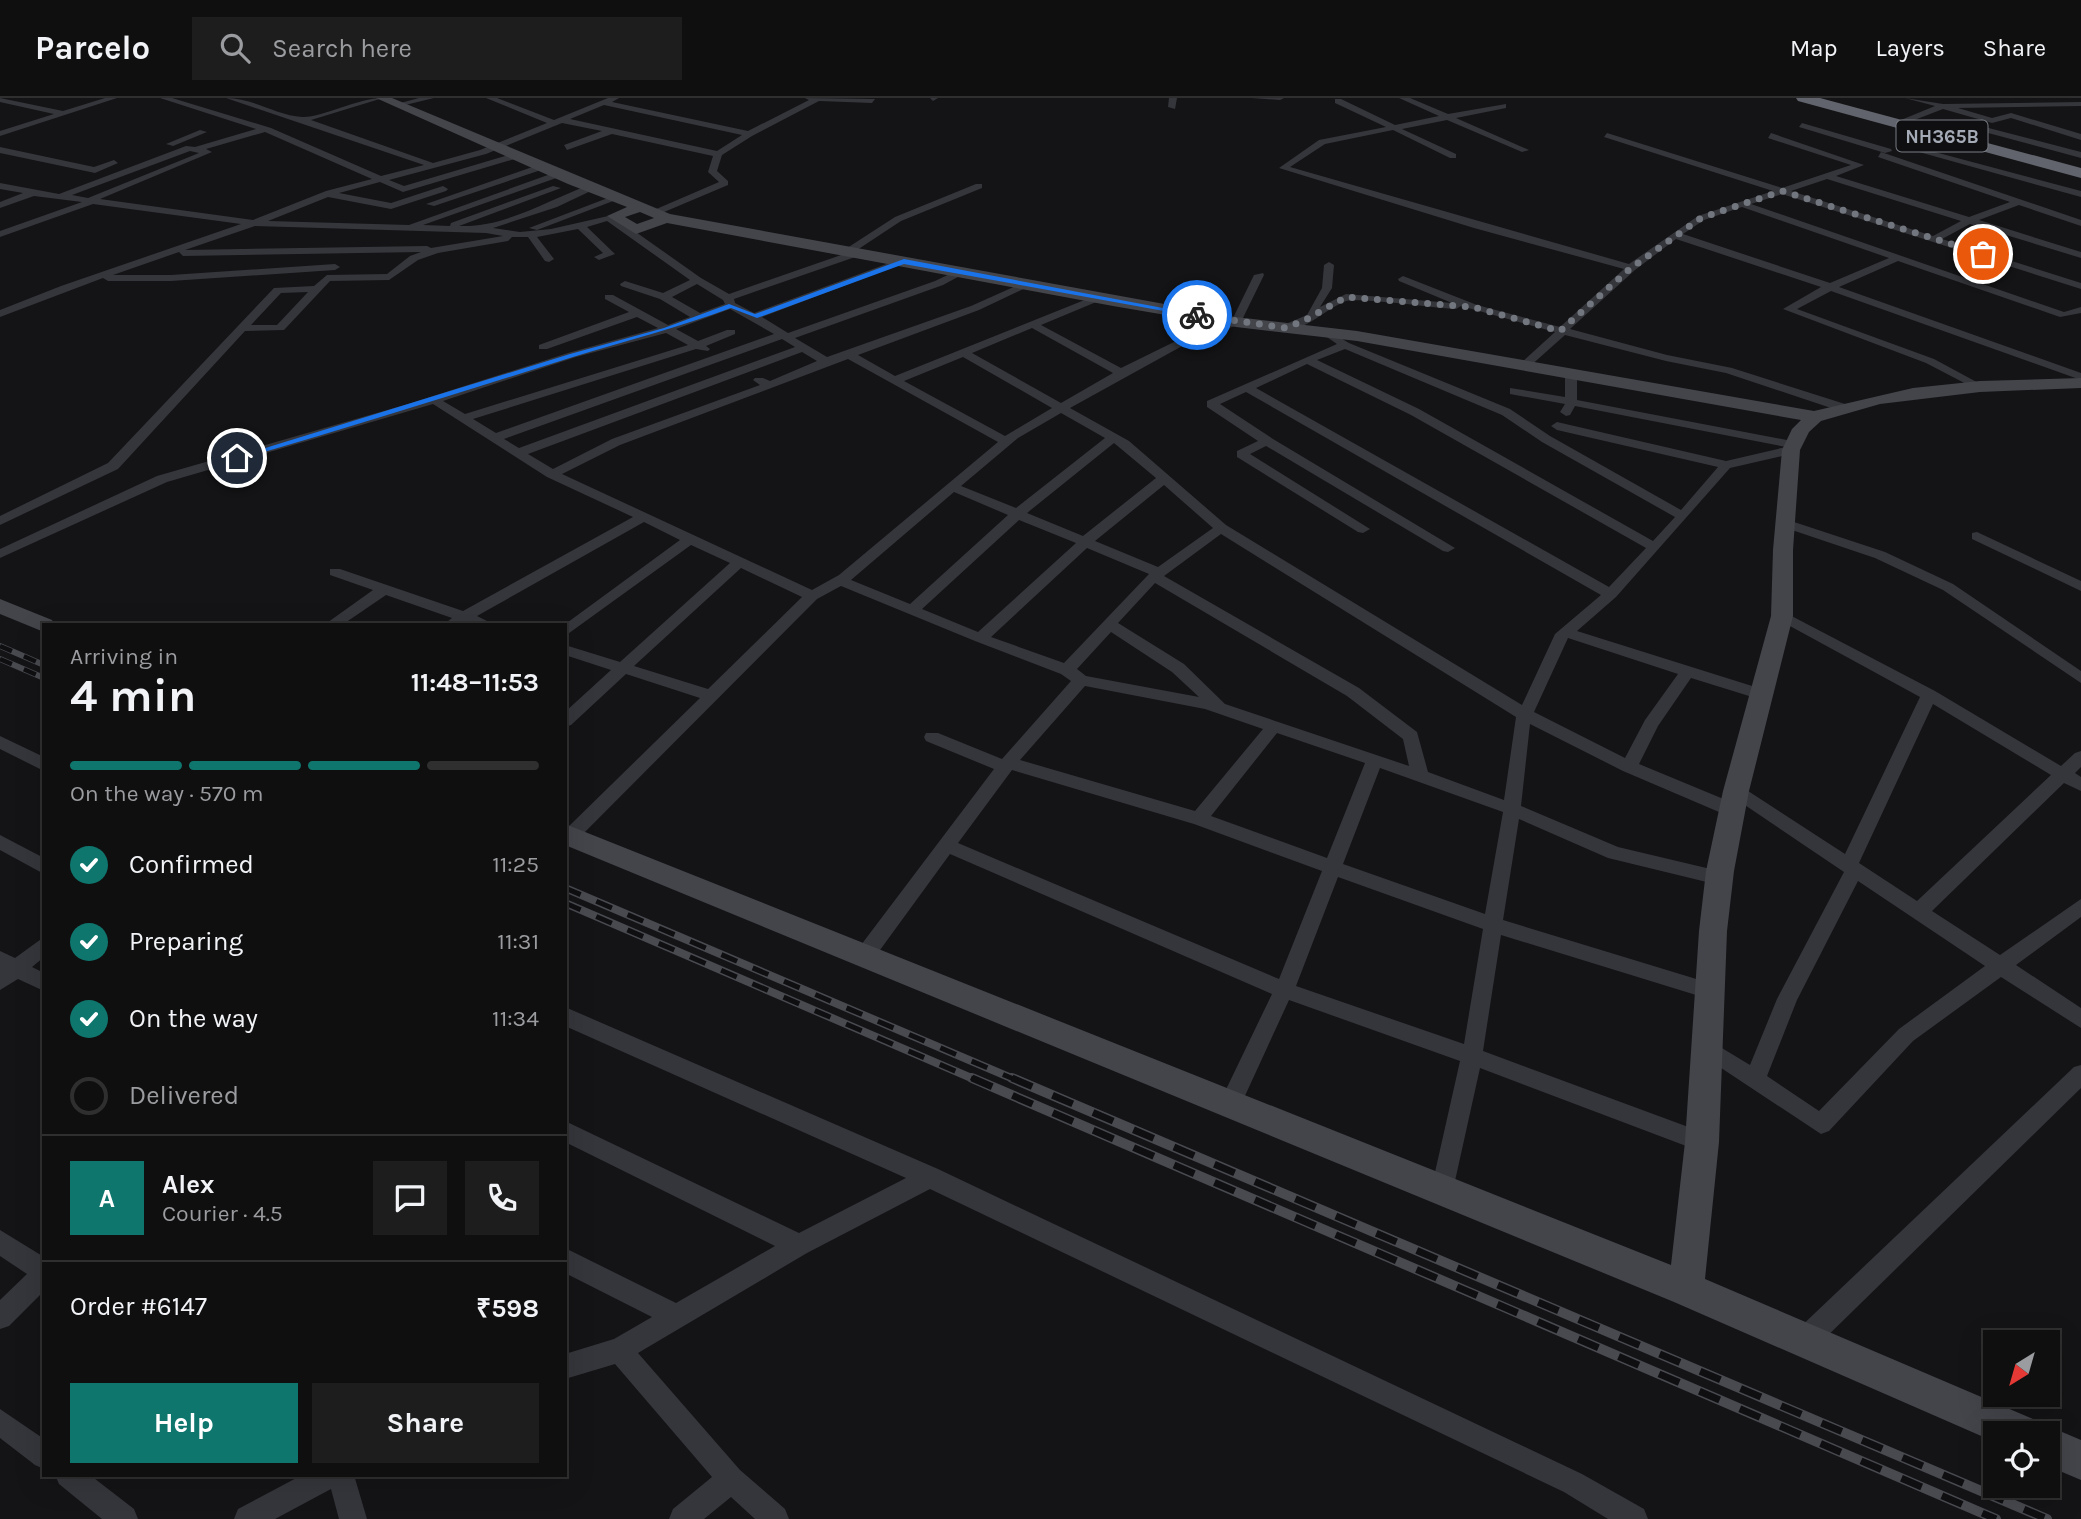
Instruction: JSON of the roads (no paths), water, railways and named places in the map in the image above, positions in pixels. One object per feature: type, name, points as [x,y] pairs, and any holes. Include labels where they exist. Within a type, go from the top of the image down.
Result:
[{"type":"highway","name":"NH365B","points":[[1804,98],[2081,171]]},
{"type":"highway","name":"NH365B","points":[[1815,98],[2081,171]]},
{"type":"street","points":[[0,134],[113,98]]},
{"type":"street","points":[[164,98],[266,129],[403,189],[515,156]]},
{"type":"street","points":[[230,98],[432,164]]},
{"type":"street","points":[[196,149],[380,98],[573,181],[661,215],[1097,298],[1236,322],[1327,333],[1815,417]]},
{"type":"street","points":[[397,105],[430,98]]},
{"type":"street","points":[[490,98],[557,121],[718,154]]},
{"type":"street","points":[[0,314],[92,278],[254,223],[327,194],[495,147],[615,98]]},
{"type":"street","points":[[795,98],[872,101]]},
{"type":"street","points":[[612,217],[636,230],[724,183],[712,172],[718,154],[749,134],[818,98]]},
{"type":"street","points":[[1256,98],[1280,98]]},
{"type":"street","points":[[1403,98],[1442,117],[1525,150]]},
{"type":"street","points":[[1909,98],[2081,144]]},
{"type":"street","points":[[0,100],[63,114]]},
{"type":"street","points":[[1338,101],[1453,156]]},
{"type":"street","points":[[604,103],[749,134]]},
{"type":"street","points":[[1904,122],[1943,106],[2081,104]]},
{"type":"street","points":[[1503,106],[1322,142],[1283,168],[1464,223],[1631,268]]},
{"type":"street","points":[[1952,135],[2011,115],[2081,137]]},
{"type":"street","points":[[1802,125],[2081,223]]},
{"type":"street","points":[[188,127],[240,144]]},
{"type":"street","points":[[1977,127],[2081,155]]},
{"type":"street","points":[[0,128],[11,130]]},
{"type":"street","points":[[567,147],[611,131]]},
{"type":"street","points":[[164,145],[203,132]]},
{"type":"street","points":[[1524,366],[1631,268],[1701,218],[1859,165],[1934,134]]},
{"type":"street","points":[[1607,135],[2081,286]]},
{"type":"street","points":[[1771,136],[1859,165]]},
{"type":"street","points":[[1904,145],[2081,194]]},
{"type":"street","points":[[0,234],[90,201],[208,152],[189,148],[59,197]]},
{"type":"street","points":[[0,150],[94,170]]},
{"type":"street","points":[[70,179],[130,158]]},
{"type":"street","points":[[242,328],[280,328],[327,278],[349,238],[391,206],[508,168],[537,165]]},
{"type":"street","points":[[419,209],[537,165]]},
{"type":"street","points":[[410,227],[559,174]]},
{"type":"street","points":[[1828,176],[2081,255]]},
{"type":"street","points":[[441,230],[573,181]]},
{"type":"street","points":[[0,205],[58,184]]},
{"type":"street","points":[[0,186],[59,197],[349,238],[449,248]]},
{"type":"street","points":[[464,418],[852,252],[898,219],[979,186]]},
{"type":"street","points":[[476,230],[554,205],[592,187]]},
{"type":"street","points":[[327,194],[391,206]]},
{"type":"street","points":[[384,227],[476,230],[514,236],[616,198]]},
{"type":"street","points":[[1934,239],[1970,220],[2019,202]]},
{"type":"street","points":[[1742,204],[2064,315],[2081,310]]},
{"type":"street","points":[[327,278],[389,277],[414,258],[449,248],[580,226],[640,207]]},
{"type":"street","points":[[612,217],[697,280],[801,348],[826,361]]},
{"type":"street","points":[[163,253],[349,238],[384,227],[396,220]]},
{"type":"street","points":[[580,226],[610,254],[600,257]]},
{"type":"street","points":[[531,235],[549,259]]},
{"type":"street","points":[[1675,235],[2081,377]]},
{"type":"street","points":[[1897,258],[1830,287],[1788,309],[1930,361],[1978,386]]},
{"type":"street","points":[[755,316],[904,261]]},
{"type":"street","points":[[1307,319],[1326,288],[1329,265]]},
{"type":"street","points":[[92,278],[171,278],[335,267]]},
{"type":"street","points":[[494,438],[939,283],[962,272]]},
{"type":"street","points":[[1259,275],[1236,322],[1180,343],[1121,373],[1006,442],[839,580],[812,597],[567,835],[1686,1289],[1990,1421]]},
{"type":"street","points":[[1403,279],[1473,307],[1666,358],[1728,370],[1841,407]]},
{"type":"street","points":[[664,297],[697,280]]},
{"type":"street","points":[[625,284],[664,297],[699,317]]},
{"type":"street","points":[[552,474],[616,442],[769,386],[826,361],[975,308],[1029,284]]},
{"type":"street","points":[[0,521],[113,466],[278,290],[317,289]]},
{"type":"street","points":[[1286,328],[1346,297],[1473,307]]},
{"type":"street","points":[[609,298],[769,386]]},
{"type":"street","points":[[895,380],[1097,298]]},
{"type":"street","points":[[543,347],[638,313]]},
{"type":"street","points":[[1032,324],[1121,373]]},
{"type":"street","points":[[0,554],[162,480],[434,400],[698,345],[732,332]]},
{"type":"street","points":[[1327,333],[1345,345],[1506,412],[1546,439],[1683,516]]},
{"type":"street","points":[[1345,345],[1211,404],[1265,442],[1348,487],[1448,548]]},
{"type":"street","points":[[518,453],[801,348]]},
{"type":"street","points":[[963,352],[1113,437],[1165,477],[1221,528],[1526,715],[1629,767],[1734,800],[1851,867],[2081,1019]]},
{"type":"street","points":[[849,355],[1006,442]]},
{"type":"street","points":[[1307,360],[1415,412],[1654,547]]},
{"type":"street","points":[[578,368],[613,396]]},
{"type":"street","points":[[1546,439],[1571,404],[1571,375]]},
{"type":"street","points":[[1686,1289],[1702,1142],[1709,991],[1719,878],[1734,800],[1782,616],[1785,523],[1792,447],[1801,429],[1815,417],[1841,407],[1883,397],[1978,386],[2081,383]]},
{"type":"street","points":[[1247,388],[1611,594]]},
{"type":"street","points":[[1514,391],[1792,447]]},
{"type":"street","points":[[434,400],[552,474],[812,597]]},
{"type":"street","points":[[1557,426],[1726,465],[1792,447]]},
{"type":"street","points":[[912,610],[1017,514],[1113,437]]},
{"type":"street","points":[[1265,442],[1241,454],[1363,529]]},
{"type":"street","points":[[1442,1190],[1472,1056],[1512,809],[1522,722],[1560,637],[1611,594],[1726,465]]},
{"type":"street","points":[[980,638],[1085,542],[1165,477]]},
{"type":"street","points":[[952,487],[1158,575],[1353,692],[1412,736],[1420,776]]},
{"type":"street","points":[[1315,500],[1348,487]]},
{"type":"street","points":[[335,572],[456,621],[644,517]]},
{"type":"street","points":[[1785,523],[1880,555],[1948,587],[2081,678]]},
{"type":"street","points":[[865,955],[1110,624],[1158,575],[1221,528]]},
{"type":"street","points":[[1977,536],[2081,587]]},
{"type":"street","points":[[567,630],[690,539]]},
{"type":"street","points":[[567,719],[738,562]]},
{"type":"street","points":[[839,580],[1074,675],[1220,708],[1512,809],[1614,853],[1719,878]]},
{"type":"street","points":[[334,623],[383,590]]},
{"type":"street","points":[[0,606],[42,624]]},
{"type":"street","points":[[1782,616],[1930,695],[2081,785]]},
{"type":"street","points":[[1110,624],[1178,668],[1220,708]]},
{"type":"street","points":[[1565,632],[1762,695]]},
{"type":"street","points":[[567,651],[712,696]]},
{"type":"street","points":[[1629,767],[1651,724],[1688,671]]},
{"type":"street","points":[[1755,1080],[1787,999],[1930,695]]},
{"type":"street","points":[[1199,819],[1274,726]]},
{"type":"street","points":[[932,737],[1007,765],[1199,819],[1493,925],[1709,991]]},
{"type":"street","points":[[0,742],[42,764]]},
{"type":"street","points":[[1919,911],[2081,757]]},
{"type":"street","points":[[1230,1104],[1284,990],[1375,760]]},
{"type":"street","points":[[0,842],[42,866]]},
{"type":"street","points":[[948,846],[1284,990],[1472,1056],[1702,1142]]},
{"type":"street","points":[[1707,1048],[1821,1124],[1906,1035],[2081,907]]},
{"type":"street","points":[[0,982],[8,963],[42,946]]},
{"type":"street","points":[[8,963],[42,983]]},
{"type":"street","points":[[567,1017],[929,1177],[1573,1483],[1634,1519]]},
{"type":"street","points":[[1804,1341],[2081,1074]]},
{"type":"street","points":[[567,1132],[799,1245]]},
{"type":"street","points":[[567,1366],[619,1350],[799,1245],[929,1177]]},
{"type":"street","points":[[0,1242],[42,1271]]},
{"type":"street","points":[[567,1261],[678,1317]]},
{"type":"street","points":[[0,1317],[42,1274]]},
{"type":"street","points":[[619,1350],[731,1479],[775,1519]]},
{"type":"street","points":[[0,1422],[42,1454]]},
{"type":"street","points":[[2060,1451],[2081,1460]]},
{"type":"street","points":[[71,1477],[124,1519]]},
{"type":"street","points":[[248,1519],[326,1477]]},
{"type":"street","points":[[342,1477],[354,1519]]},
{"type":"street","points":[[683,1519],[731,1479]]},
{"type":"railway","points":[[0,646],[42,664]]},
{"type":"railway","points":[[0,659],[42,677]]},
{"type":"railway","points":[[567,889],[1016,1080]]},
{"type":"railway","points":[[567,904],[976,1080]]},
{"type":"railway","points":[[972,1078],[1996,1519]]},
{"type":"railway","points":[[1012,1078],[2047,1519]]}]
